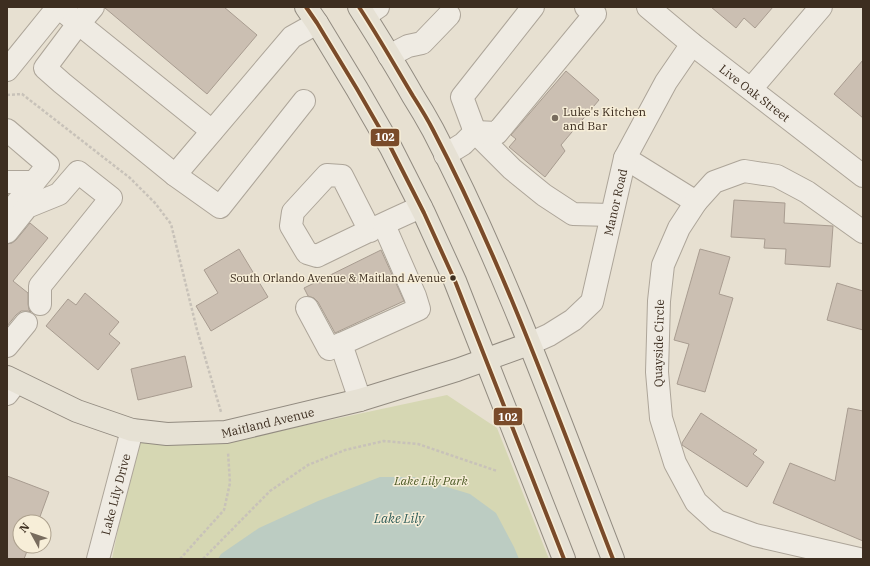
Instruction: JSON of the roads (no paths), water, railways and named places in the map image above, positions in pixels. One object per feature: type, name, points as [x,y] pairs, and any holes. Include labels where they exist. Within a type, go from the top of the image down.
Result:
[{"type":"main road","points":[[367,10],[389,56],[433,130],[466,196],[529,344],[613,559]]},
{"type":"main road","points":[[311,15],[357,89],[391,148],[421,207],[455,281],[564,559]]},
{"type":"main road","name":"Maitland Avenue","points":[[10,384],[77,411],[132,430],[167,434],[226,432],[360,400],[457,370],[529,344]]},
{"type":"street","points":[[7,70],[58,7],[86,15],[212,132]]},
{"type":"street","points":[[533,7],[462,97],[476,132],[512,169],[544,195],[573,214],[611,215]]},
{"type":"street","name":"Live Oak Street","points":[[648,7],[692,44],[863,176]]},
{"type":"street","points":[[751,89],[821,7]]},
{"type":"street","points":[[445,155],[462,144],[476,132],[497,133],[591,11]]},
{"type":"street","points":[[46,68],[86,15]]},
{"type":"street","points":[[175,175],[311,15]]},
{"type":"street","points":[[389,56],[408,46],[422,43],[449,15]]},
{"type":"street","name":"Manor Road","points":[[529,344],[549,335],[573,320],[592,302],[625,158],[666,82],[692,44]]},
{"type":"street","points":[[22,52],[46,68],[62,83],[175,175],[220,207],[304,101]]},
{"type":"street","points":[[7,130],[48,165],[7,215]]},
{"type":"street","points":[[625,158],[696,202]]},
{"type":"street","name":"Quayside Circle","points":[[858,559],[755,535],[717,522],[696,502],[675,463],[661,418],[657,372],[659,301],[663,265],[679,228],[696,202],[714,182],[744,171],[777,176],[806,192],[863,232]]},
{"type":"street","points":[[7,232],[27,207],[59,194],[78,172],[111,198],[40,286],[40,304]]},
{"type":"street","points":[[7,182],[34,182]]},
{"type":"street","points":[[307,308],[329,349],[419,309],[416,296],[377,228],[421,207]]},
{"type":"street","points":[[7,346],[26,323]]},
{"type":"street","points":[[341,344],[360,400]]},
{"type":"street","name":"Lake Lily Drive","points":[[98,559],[132,430]]},
{"type":"water","name":"Lake Lily","points":[[380,477],[414,477],[470,494],[496,513],[519,559],[218,559],[221,554],[259,528],[318,501]]},
{"type":"place","name":"Luke's Kitchen and Bar","points":[[555,118]]},
{"type":"place","name":"South Orlando Avenue & Maitland Avenue","points":[[453,278]]},
{"type":"park label","name":"Lake Lily Park","points":[[431,480]]}]
